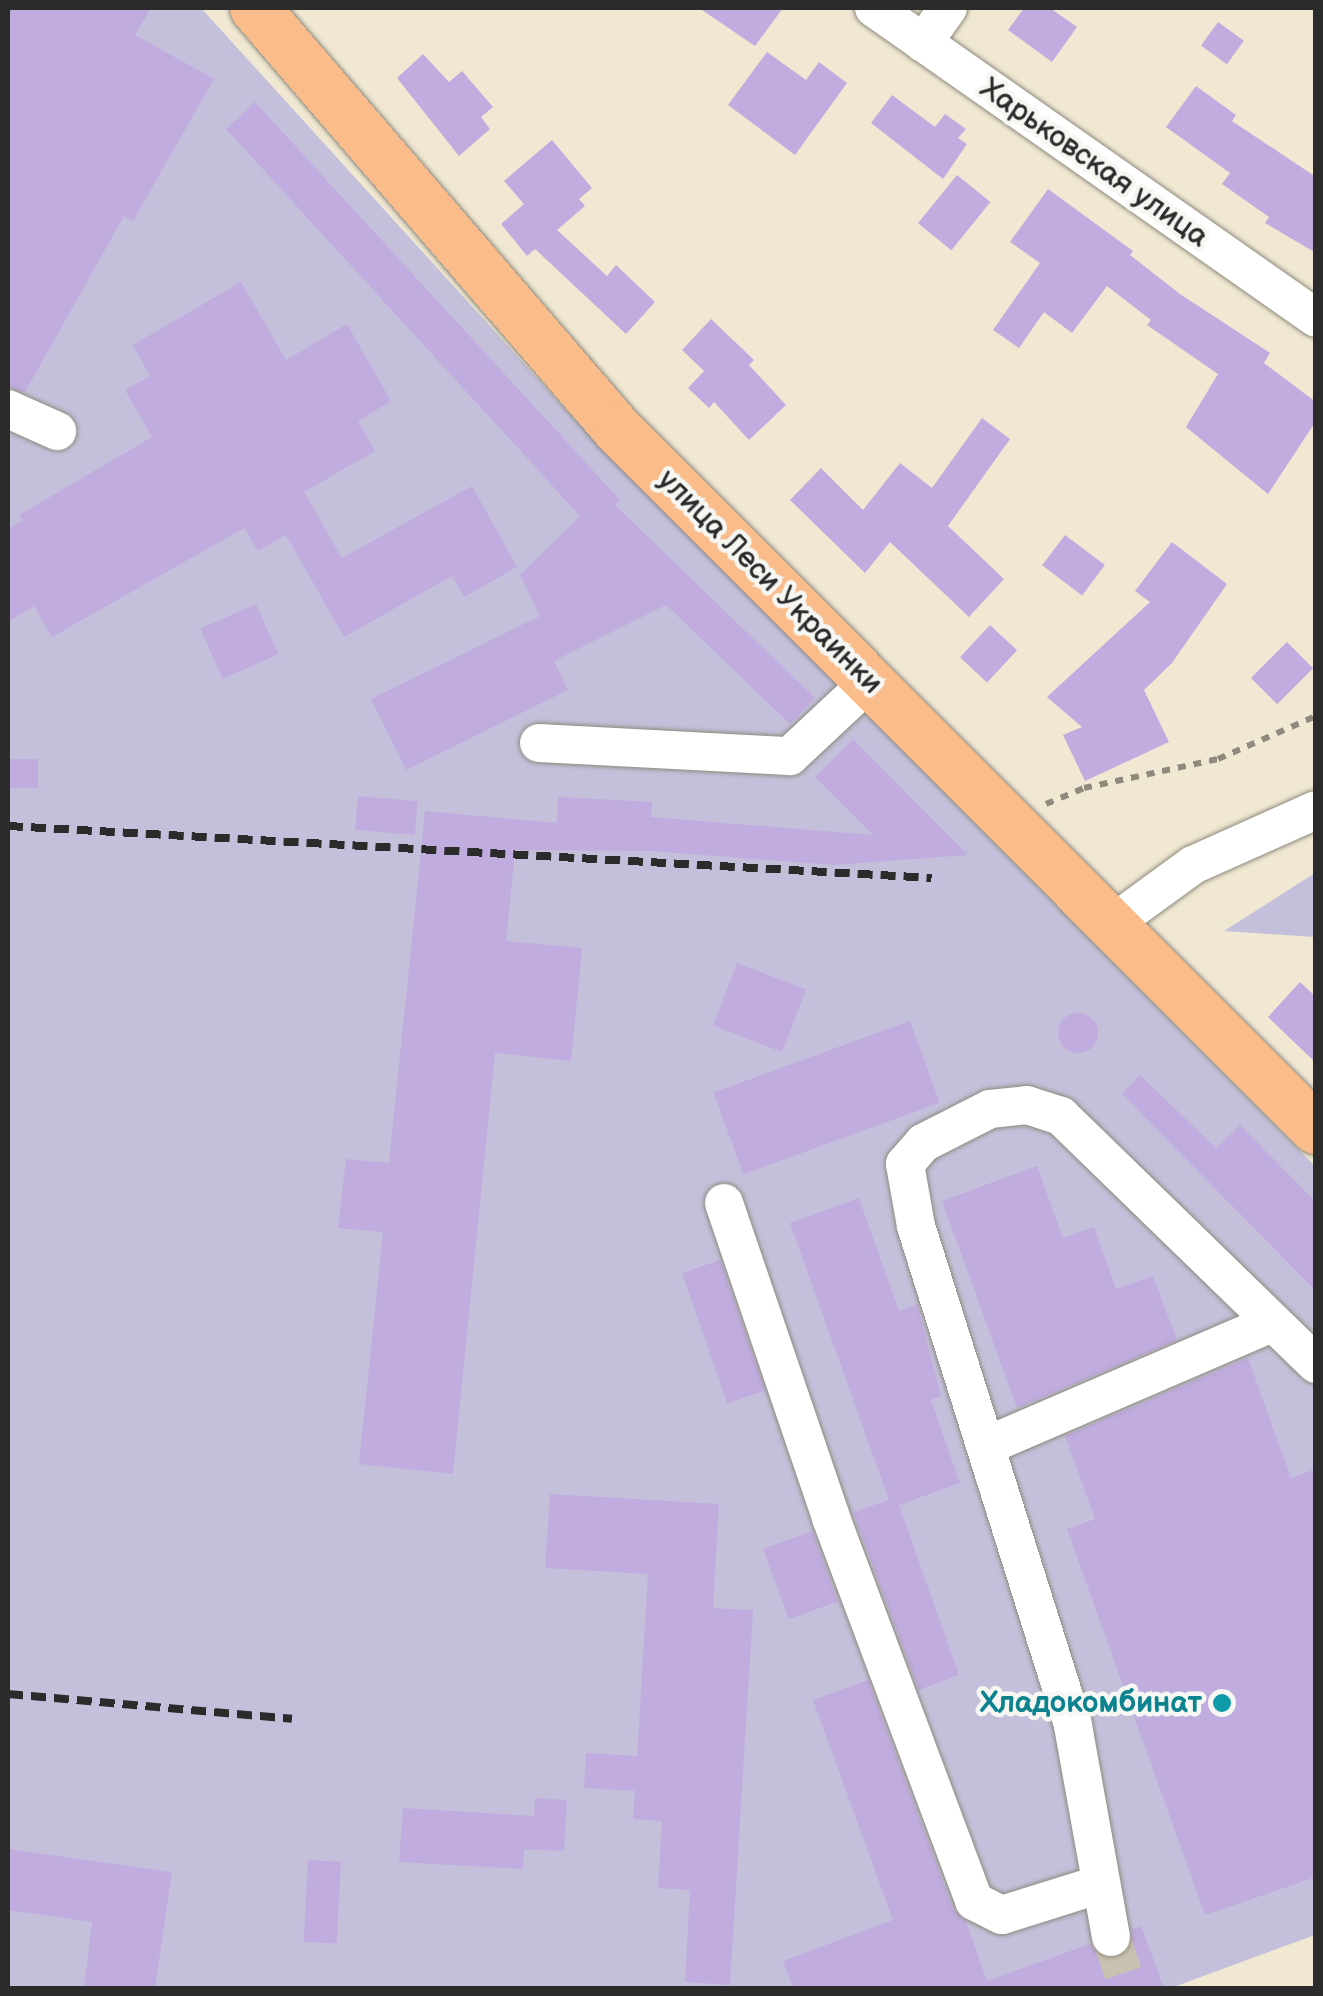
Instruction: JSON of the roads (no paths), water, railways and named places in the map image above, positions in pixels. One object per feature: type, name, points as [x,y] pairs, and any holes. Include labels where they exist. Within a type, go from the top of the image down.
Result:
[{"type":"main road","name":"улица Леси Украинки","points":[[254,8],[618,430],[1316,1129]]},
{"type":"street","name":"Харьковская улица","points":[[874,8],[1316,318]]},
{"type":"street","points":[[923,43],[948,8]]},
{"type":"street","points":[[8,409],[57,431]]},
{"type":"street","points":[[539,742],[790,756],[870,682]]},
{"type":"street","points":[[1112,924],[1193,866],[1316,810]]},
{"type":"street","points":[[1111,1937],[1074,1725],[904,1183],[905,1164],[923,1143],[990,1109],[1027,1105],[1060,1116],[1316,1364]]},
{"type":"street","points":[[724,1203],[831,1518],[974,1901],[1002,1916],[1101,1884]]},
{"type":"street","points":[[986,1446],[1272,1323]]},
{"type":"tunnel","points":[[1111,1937],[1128,1988]]},
{"type":"railway","points":[[8,826],[932,878]]},
{"type":"railway","points":[[8,1694],[292,1719]]},
{"type":"place","name":"Хладокомбинат","points":[[1222,1703]]}]
